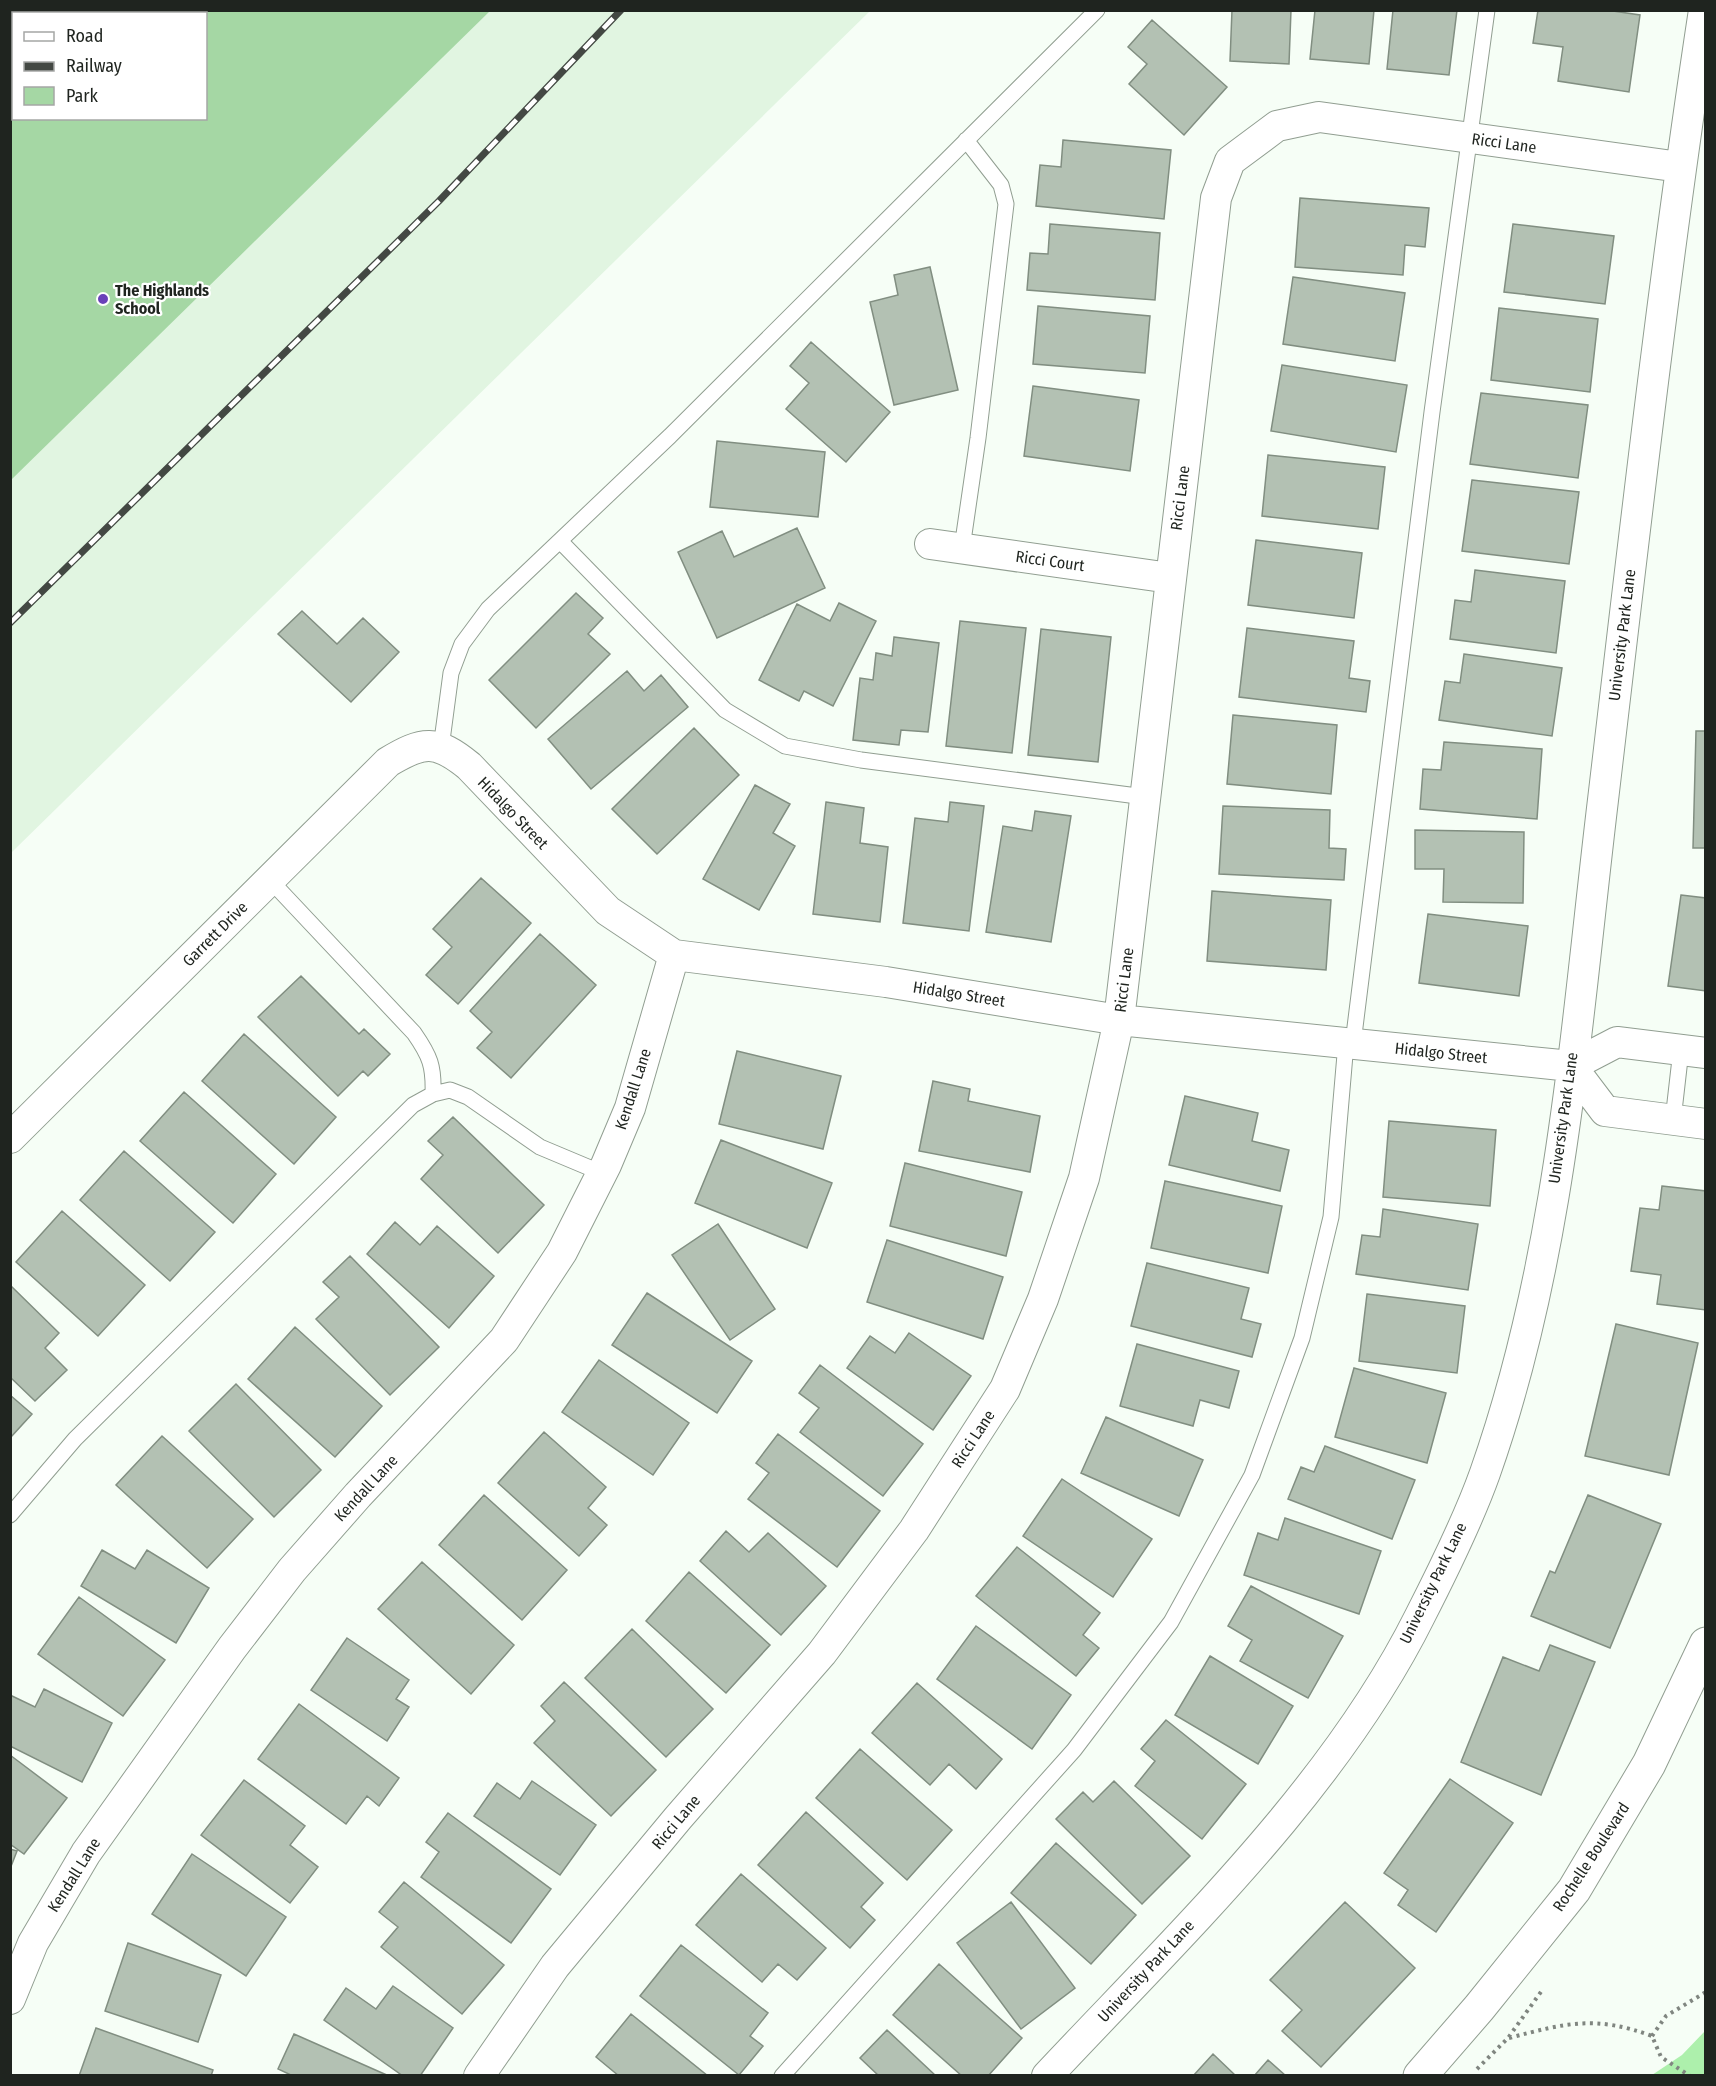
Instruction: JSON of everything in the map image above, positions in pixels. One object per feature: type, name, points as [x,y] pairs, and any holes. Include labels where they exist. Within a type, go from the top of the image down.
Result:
[{"type":"main road","name":"Rochelle Boulevard","points":[[1420,2076],[1479,2008],[1574,1890],[1649,1764],[1706,1644]]},
{"type":"street","name":"University Park Lane","points":[[1047,2076],[1231,1881],[1351,1734],[1418,1620],[1484,1476],[1518,1360],[1549,1218],[1571,1066],[1680,167],[1704,10]]},
{"type":"street","name":"Ricci Lane","points":[[479,2076],[555,1966],[678,1818],[822,1653],[914,1530],[1005,1389],[1043,1299],[1084,1178],[1119,1020],[1216,198],[1230,161],[1277,126],[1319,117],[1680,167]]},
{"type":"street","name":"Ricci Court","points":[[930,544],[1170,578]]},
{"type":"street","name":"Hidalgo Street","points":[[434,746],[450,750],[469,766],[608,911],[674,955],[886,982],[1119,1020],[1571,1066]]},
{"type":"street","name":"Garrett Drive","points":[[10,1138],[388,762],[410,749],[434,746]]},
{"type":"street","name":"Kendall Lane","points":[[10,1999],[33,1943],[86,1853],[232,1648],[292,1570],[358,1495],[504,1340],[562,1252],[602,1173],[630,1108],[674,955]]},
{"type":"street","points":[[1694,1052],[1617,1042],[1571,1066],[1605,1111],[1706,1124]]},
{"type":"lane","points":[[434,746],[452,673],[462,645],[488,609],[670,436],[1097,10]]},
{"type":"lane","points":[[782,2076],[790,2063],[1074,1750],[1171,1622],[1252,1475],[1302,1338],[1330,1217],[1349,1043],[1432,412],[1488,10]]},
{"type":"lane","points":[[962,549],[978,438],[1006,204],[1001,185],[966,140]]},
{"type":"lane","points":[[560,541],[725,710],[785,746],[861,760],[1145,797]]},
{"type":"lane","points":[[270,880],[414,1033],[429,1054],[434,1072],[433,1094]]},
{"type":"lane","points":[[1673,1120],[1694,1052]]},
{"type":"lane","points":[[10,1515],[75,1438],[413,1105],[433,1094],[450,1090],[468,1096],[540,1147],[602,1173]]},
{"type":"path","points":[[1652,2036],[1666,2016],[1706,1992]]},
{"type":"path","points":[[1508,2038],[1578,2022],[1622,2025],[1652,2036],[1661,2057],[1690,2076]]},
{"type":"shaded area","points":[[11,11],[870,11],[11,853]]},
{"type":"shaded area","points":[[1705,2031],[1705,2075],[1652,2075],[1682,2055]]},
{"type":"green space","name":"The Highlands School","points":[[11,10],[490,11],[11,480]]},
{"type":"building","points":[[1232,10],[1291,10],[1289,64],[1230,61]]},
{"type":"building","points":[[1315,10],[1374,10],[1369,64],[1310,59]]},
{"type":"building","points":[[1393,10],[1457,10],[1449,75],[1387,69]]},
{"type":"building","points":[[1538,10],[1606,10],[1640,15],[1629,92],[1558,81],[1563,47],[1533,43]]},
{"type":"building","points":[[1152,20],[1227,87],[1184,135],[1129,84],[1147,64],[1128,47]]},
{"type":"building","points":[[1063,140],[1171,150],[1164,219],[1036,206],[1040,165],[1061,167]]},
{"type":"building","points":[[1300,198],[1429,208],[1425,247],[1405,245],[1403,275],[1295,267]]},
{"type":"building","points":[[1050,224],[1160,233],[1155,300],[1027,290],[1030,253],[1048,254]]},
{"type":"building","points":[[1513,224],[1614,236],[1605,304],[1504,292]]},
{"type":"building","points":[[930,267],[958,390],[894,405],[870,302],[898,295],[894,275]]},
{"type":"building","points":[[1293,277],[1405,293],[1395,361],[1283,344]]},
{"type":"building","points":[[1038,306],[1150,316],[1145,373],[1033,364]]},
{"type":"building","points":[[1499,308],[1598,319],[1590,392],[1491,380]]},
{"type":"building","points":[[811,342],[890,412],[846,462],[786,409],[809,383],[790,366]]},
{"type":"building","points":[[1282,365],[1407,385],[1396,452],[1271,431]]},
{"type":"building","points":[[1033,386],[1139,400],[1130,471],[1024,456]]},
{"type":"building","points":[[1481,393],[1588,405],[1578,478],[1470,464]]},
{"type":"building","points":[[717,441],[825,452],[818,517],[710,507]]},
{"type":"building","points":[[1268,455],[1385,467],[1378,529],[1262,516]]},
{"type":"building","points":[[1472,480],[1579,492],[1569,564],[1462,551]]},
{"type":"building","points":[[797,528],[825,588],[717,638],[678,552],[722,531],[734,557]]},
{"type":"building","points":[[1256,540],[1362,553],[1354,618],[1248,605]]},
{"type":"building","points":[[1475,570],[1565,581],[1556,653],[1450,639],[1455,600],[1471,602]]},
{"type":"building","points":[[576,593],[603,618],[588,634],[610,654],[536,728],[489,680]]},
{"type":"building","points":[[839,603],[876,621],[833,706],[804,691],[799,701],[759,680],[797,604],[830,621]]},
{"type":"building","points":[[302,611],[337,644],[363,618],[399,652],[351,702],[278,634]]},
{"type":"building","points":[[960,621],[1026,628],[1012,753],[946,746]]},
{"type":"building","points":[[1247,628],[1354,641],[1349,678],[1370,681],[1366,712],[1239,697]]},
{"type":"building","points":[[1041,629],[1111,637],[1098,762],[1028,755]]},
{"type":"building","points":[[894,637],[939,643],[928,732],[901,730],[899,745],[853,740],[860,678],[873,680],[876,653],[892,656]]},
{"type":"building","points":[[1464,654],[1562,668],[1552,736],[1439,720],[1445,681],[1460,683]]},
{"type":"building","points":[[627,671],[644,691],[661,675],[688,707],[591,789],[548,739]]},
{"type":"building","points":[[1233,715],[1337,725],[1331,794],[1227,784]]},
{"type":"building","points":[[694,728],[739,775],[657,854],[612,809]]},
{"type":"building","points":[[1696,731],[1706,731],[1706,848],[1693,848]]},
{"type":"building","points":[[1444,742],[1542,749],[1537,819],[1420,809],[1423,769],[1441,770]]},
{"type":"building","points":[[755,785],[790,804],[773,833],[795,846],[759,910],[703,879]]},
{"type":"building","points":[[826,802],[864,808],[860,843],[888,847],[880,922],[813,914]]},
{"type":"building","points":[[950,802],[984,806],[969,931],[903,923],[915,818],[948,822]]},
{"type":"building","points":[[1223,806],[1330,810],[1329,848],[1346,849],[1344,880],[1219,874]]},
{"type":"building","points":[[1035,811],[1071,816],[1051,942],[986,932],[1003,826],[1032,831]]},
{"type":"building","points":[[1415,830],[1524,832],[1523,903],[1443,902],[1444,869],[1415,869]]},
{"type":"building","points":[[481,878],[531,923],[458,1004],[426,975],[452,947],[433,929]]},
{"type":"building","points":[[1212,891],[1331,900],[1326,970],[1207,961]]},
{"type":"building","points":[[1681,895],[1706,898],[1706,991],[1668,986]]},
{"type":"building","points":[[1428,914],[1528,926],[1519,996],[1419,983]]},
{"type":"building","points":[[540,934],[596,985],[511,1078],[477,1048],[492,1032],[470,1011]]},
{"type":"building","points":[[301,976],[359,1034],[364,1029],[390,1054],[368,1076],[363,1071],[338,1096],[258,1017]]},
{"type":"building","points":[[244,1034],[336,1117],[294,1164],[202,1081]]},
{"type":"building","points":[[737,1051],[841,1076],[823,1149],[719,1124]]},
{"type":"building","points":[[933,1081],[970,1089],[968,1101],[1040,1116],[1030,1172],[919,1151]]},
{"type":"building","points":[[184,1092],[276,1174],[233,1223],[140,1141]]},
{"type":"building","points":[[1185,1096],[1258,1113],[1252,1141],[1289,1150],[1280,1191],[1169,1165]]},
{"type":"building","points":[[453,1117],[544,1205],[498,1253],[421,1179],[443,1155],[428,1141]]},
{"type":"building","points":[[1389,1121],[1496,1130],[1490,1206],[1383,1197]]},
{"type":"building","points":[[721,1140],[832,1183],[807,1248],[695,1203]]},
{"type":"building","points":[[124,1151],[215,1232],[170,1281],[80,1200]]},
{"type":"building","points":[[905,1163],[1022,1192],[1006,1256],[890,1226]]},
{"type":"building","points":[[1165,1181],[1282,1206],[1268,1273],[1151,1248]]},
{"type":"building","points":[[1662,1186],[1706,1191],[1706,1310],[1657,1304],[1661,1275],[1631,1271],[1640,1208],[1659,1210]]},
{"type":"building","points":[[1383,1209],[1478,1224],[1468,1290],[1356,1274],[1362,1235],[1380,1237]]},
{"type":"building","points":[[62,1211],[145,1285],[98,1336],[16,1262]]},
{"type":"building","points":[[395,1222],[420,1245],[437,1226],[494,1276],[449,1328],[367,1254]]},
{"type":"building","points":[[718,1224],[775,1309],[730,1340],[672,1255]]},
{"type":"building","points":[[887,1240],[1003,1277],[983,1339],[867,1302]]},
{"type":"building","points":[[350,1256],[439,1347],[390,1395],[316,1319],[339,1297],[323,1282]]},
{"type":"building","points":[[1147,1263],[1249,1288],[1241,1319],[1261,1324],[1252,1357],[1131,1326]]},
{"type":"building","points":[[10,1285],[59,1333],[45,1348],[67,1370],[35,1401],[10,1377]]},
{"type":"building","points":[[647,1293],[752,1361],[717,1413],[612,1345]]},
{"type":"building","points":[[1367,1294],[1465,1306],[1457,1373],[1359,1361]]},
{"type":"building","points":[[1616,1324],[1698,1343],[1669,1475],[1585,1456]]},
{"type":"building","points":[[295,1327],[382,1406],[335,1457],[248,1379]]},
{"type":"building","points":[[909,1333],[971,1376],[933,1430],[847,1368],[870,1336],[895,1353]]},
{"type":"building","points":[[1137,1344],[1239,1371],[1229,1408],[1200,1400],[1193,1426],[1120,1406]]},
{"type":"building","points":[[599,1360],[689,1423],[653,1475],[562,1412]]},
{"type":"building","points":[[820,1365],[923,1444],[883,1496],[800,1432],[819,1408],[799,1393]]},
{"type":"building","points":[[1354,1368],[1446,1393],[1427,1463],[1335,1437]]},
{"type":"building","points":[[236,1384],[321,1470],[274,1517],[189,1431]]},
{"type":"building","points":[[10,1395],[32,1414],[10,1438]]},
{"type":"building","points":[[1106,1417],[1203,1460],[1179,1516],[1081,1473]]},
{"type":"building","points":[[544,1432],[606,1487],[588,1508],[607,1525],[579,1556],[498,1483]]},
{"type":"building","points":[[778,1434],[880,1511],[837,1567],[748,1499],[769,1473],[756,1463]]},
{"type":"building","points":[[162,1436],[253,1519],[207,1568],[116,1485]]},
{"type":"building","points":[[1325,1446],[1415,1480],[1392,1539],[1288,1499],[1301,1467],[1314,1472]]},
{"type":"building","points":[[1062,1479],[1152,1539],[1113,1597],[1023,1536]]},
{"type":"building","points":[[484,1495],[567,1570],[522,1620],[439,1545]]},
{"type":"building","points":[[1588,1495],[1661,1524],[1610,1648],[1531,1616],[1550,1571],[1555,1573]]},
{"type":"building","points":[[1285,1518],[1381,1551],[1359,1614],[1244,1575],[1258,1533],[1278,1540]]},
{"type":"building","points":[[726,1531],[749,1552],[768,1533],[826,1586],[781,1635],[700,1561]]},
{"type":"building","points":[[1017,1547],[1100,1613],[1083,1635],[1099,1648],[1076,1676],[976,1596]]},
{"type":"building","points":[[102,1550],[135,1569],[147,1550],[209,1588],[176,1643],[81,1586]]},
{"type":"building","points":[[422,1562],[514,1645],[471,1694],[378,1609]]},
{"type":"building","points":[[689,1572],[770,1645],[726,1693],[646,1621]]},
{"type":"building","points":[[1251,1586],[1343,1636],[1308,1698],[1240,1661],[1252,1640],[1228,1626]]},
{"type":"building","points":[[79,1597],[165,1660],[123,1716],[38,1654]]},
{"type":"building","points":[[976,1626],[1071,1695],[1032,1749],[937,1679]]},
{"type":"building","points":[[632,1629],[713,1709],[666,1757],[585,1678]]},
{"type":"building","points":[[347,1638],[409,1680],[396,1699],[409,1707],[387,1741],[311,1690]]},
{"type":"building","points":[[1550,1645],[1595,1662],[1541,1795],[1461,1762],[1503,1657],[1539,1671]]},
{"type":"building","points":[[1210,1656],[1293,1706],[1258,1764],[1175,1715]]},
{"type":"building","points":[[564,1682],[656,1770],[611,1816],[534,1743],[555,1721],[541,1706]]},
{"type":"building","points":[[917,1683],[1002,1759],[976,1789],[949,1764],[930,1785],[872,1733]]},
{"type":"building","points":[[44,1689],[112,1723],[82,1782],[10,1746],[10,1695],[35,1707]]},
{"type":"building","points":[[299,1704],[399,1778],[379,1806],[367,1796],[346,1824],[258,1759]]},
{"type":"building","points":[[1166,1720],[1246,1784],[1202,1839],[1135,1786],[1155,1761],[1141,1749]]},
{"type":"building","points":[[860,1749],[952,1830],[907,1880],[816,1798]]},
{"type":"building","points":[[10,1755],[67,1798],[24,1854],[10,1844]]},
{"type":"building","points":[[1450,1779],[1513,1823],[1436,1932],[1398,1905],[1408,1890],[1384,1873]]},
{"type":"building","points":[[244,1780],[305,1826],[290,1845],[318,1867],[290,1903],[201,1835]]},
{"type":"building","points":[[532,1781],[596,1825],[560,1875],[474,1816],[497,1783],[520,1799]]},
{"type":"building","points":[[1114,1781],[1190,1856],[1142,1904],[1056,1819],[1083,1792],[1093,1802]]},
{"type":"building","points":[[806,1812],[883,1883],[861,1907],[875,1920],[850,1948],[758,1865]]},
{"type":"building","points":[[448,1813],[551,1889],[511,1943],[421,1877],[439,1852],[426,1842]]},
{"type":"building","points":[[1056,1843],[1136,1915],[1091,1964],[1011,1893]]},
{"type":"building","points":[[10,1849],[17,1851],[10,1869]]},
{"type":"building","points":[[192,1854],[286,1917],[246,1976],[152,1914]]},
{"type":"building","points":[[741,1874],[826,1948],[797,1980],[778,1964],[762,1982],[696,1925]]},
{"type":"building","points":[[404,1882],[504,1965],[462,2014],[381,1947],[398,1927],[379,1912]]},
{"type":"building","points":[[1011,1902],[1075,1988],[1021,2029],[957,1943]]},
{"type":"building","points":[[1345,1902],[1415,1968],[1321,2067],[1282,2031],[1302,2010],[1270,1980]]},
{"type":"building","points":[[128,1943],[221,1975],[198,2042],[105,2011]]},
{"type":"building","points":[[681,1945],[768,2013],[750,2036],[763,2046],[739,2075],[640,1996]]},
{"type":"building","points":[[939,1964],[1022,2038],[988,2076],[962,2076],[893,2015]]},
{"type":"building","points":[[393,1986],[453,2028],[420,2076],[403,2076],[324,2020],[346,1988],[376,2009]]},
{"type":"building","points":[[631,2014],[708,2076],[619,2076],[596,2057]]},
{"type":"building","points":[[96,2028],[213,2070],[211,2076],[79,2076]]},
{"type":"building","points":[[887,2030],[936,2076],[879,2076],[860,2058]]},
{"type":"building","points":[[294,2034],[389,2076],[293,2076],[278,2069]]},
{"type":"building","points":[[1213,2054],[1236,2076],[1193,2076]]},
{"type":"building","points":[[1268,2060],[1286,2076],[1254,2076]]},
{"type":"railway","points":[[10,623],[439,201],[621,10]]},
{"type":"place","name":"The Highlands School","points":[[103,299]]}]
